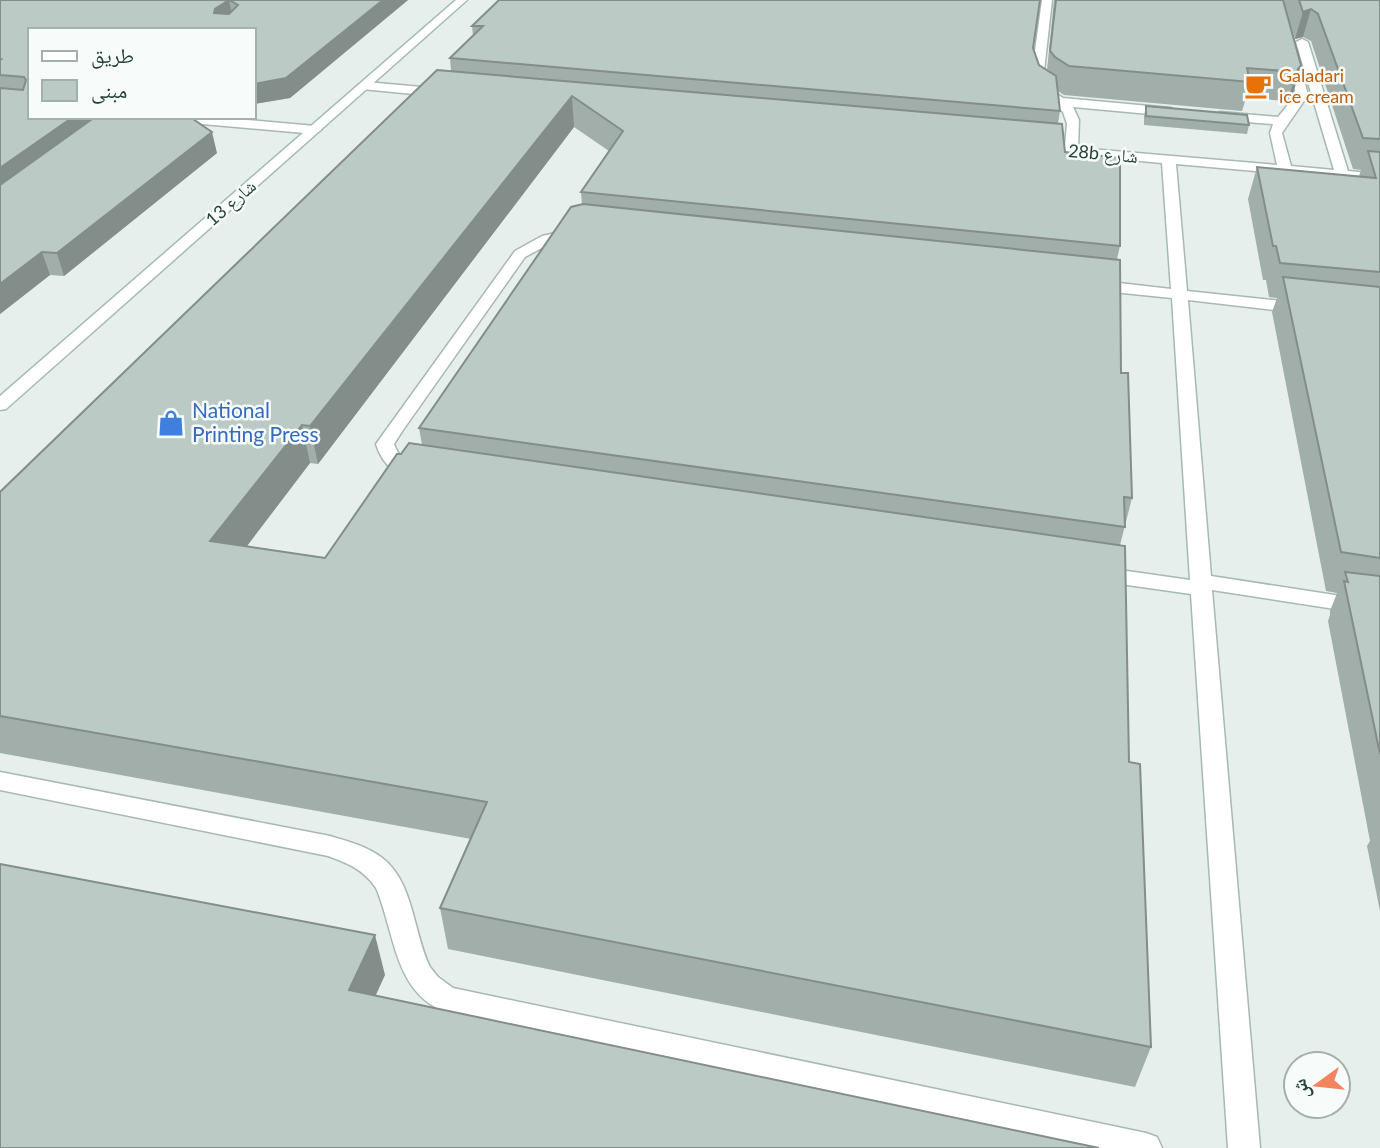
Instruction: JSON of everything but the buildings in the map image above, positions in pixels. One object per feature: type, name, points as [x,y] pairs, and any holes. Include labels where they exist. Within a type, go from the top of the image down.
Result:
[{"type":"street","name":"شارع 13","points":[[0,405],[462,0]]},
{"type":"street","points":[[1047,0],[1037,80],[1039,87],[1061,102],[1072,116],[1071,151]]},
{"type":"street","points":[[1277,0],[1302,96],[1291,113],[1281,121],[1276,133],[1285,171]]},
{"type":"street","points":[[1289,0],[1342,174]]},
{"type":"street","points":[[366,86],[463,95]]},
{"type":"street","points":[[1061,102],[1185,113]]},
{"type":"street","points":[[1212,116],[1281,121]]},
{"type":"street","points":[[191,119],[315,130]]},
{"type":"street","name":"28b شارع","points":[[1029,147],[1380,178]]},
{"type":"street","points":[[1169,160],[1244,1148]]},
{"type":"street","points":[[430,477],[405,471],[389,459],[385,444],[394,429],[520,254],[536,243],[558,235],[599,232]]},
{"type":"street","points":[[1068,282],[1313,309]]},
{"type":"street","points":[[1078,571],[1380,609]]},
{"type":"street","points":[[0,781],[330,846],[356,856],[377,869],[390,889],[426,985],[446,999],[1146,1148]]},
{"type":"place","name":"Galadari ice cream","points":[[1258,86]]},
{"type":"place","name":"National Printing Press","points":[[171,423]]}]
